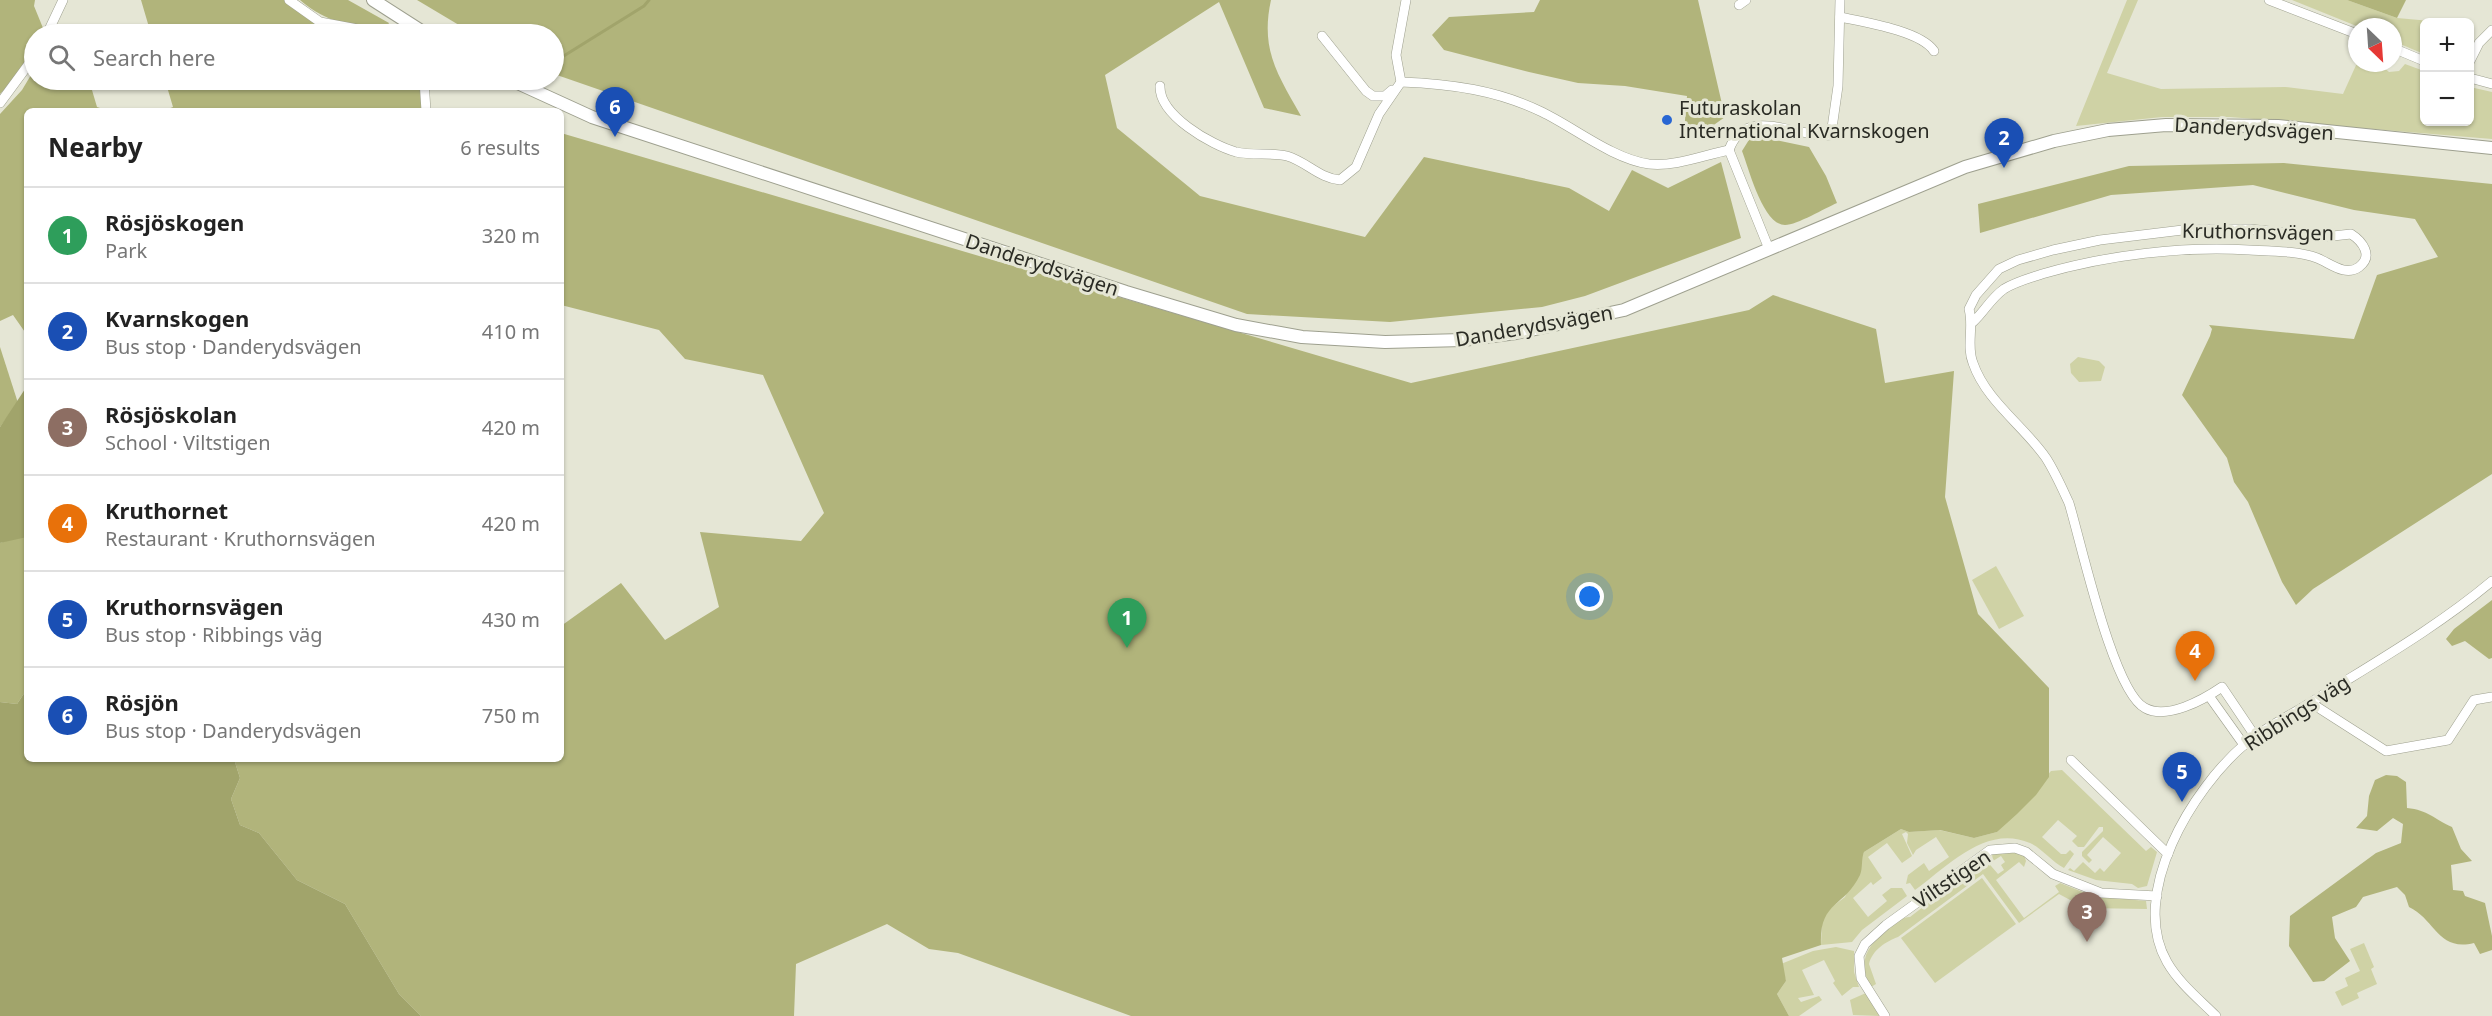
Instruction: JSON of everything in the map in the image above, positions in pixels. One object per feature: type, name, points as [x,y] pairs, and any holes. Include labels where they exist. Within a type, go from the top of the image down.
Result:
[{"type":"main road","points":[[373,0],[410,24]]},
{"type":"main road","name":"Danderydsvägen","points":[[534,90],[592,117],[1126,292],[1236,325],[1302,337],[1376,342],[1463,340],[1566,324],[1624,310],[1965,167],[2054,141],[2108,130],[2166,124],[2278,126],[2492,148]]},
{"type":"street","points":[[52,24],[63,0]]},
{"type":"street","points":[[289,0],[320,22],[331,24]]},
{"type":"street","points":[[1160,86],[1160,94],[1171,112],[1197,133],[1217,144],[1250,154],[1286,156],[1325,179],[1340,180],[1356,167],[1379,114],[1401,82],[1396,55],[1406,0]]},
{"type":"street","points":[[1768,249],[1729,150],[1734,138],[1743,128],[1749,127],[1765,125],[1817,136],[1831,135],[1838,86],[1840,0]]},
{"type":"street","points":[[2269,0],[2348,31]]},
{"type":"street","points":[[1840,17],[1881,26],[1919,39],[1930,45],[1934,51]]},
{"type":"street","points":[[2474,52],[2479,43],[2492,30]]},
{"type":"street","points":[[1322,36],[1349,69],[1356,82],[1373,96],[1385,96],[1401,82],[1434,83],[1494,92],[1541,112],[1625,157],[1648,164],[1666,164],[1729,150]]},
{"type":"street","points":[[2402,52],[2420,59]]},
{"type":"street","points":[[0,103],[24,71]]},
{"type":"street","points":[[2474,79],[2492,84]]},
{"type":"street","points":[[425,90],[426,108]]},
{"type":"street","name":"Kruthornsvägen","points":[[1973,322],[2004,289],[2060,269],[2105,260],[2182,251],[2249,250],[2315,257],[2347,271],[2360,266],[2366,253],[2362,244],[2351,234],[2324,237],[2250,230],[2191,229],[2100,240],[2044,252],[1999,269],[1976,295],[1969,309],[1973,322],[1971,352],[1979,378],[2046,458],[2069,503],[2110,647],[2121,676],[2135,700],[2145,708],[2162,713],[2209,696],[2222,687],[2255,736]]},
{"type":"street","name":"Ribbings väg","points":[[2216,1016],[2186,986],[2166,961],[2157,933],[2157,896],[2161,873],[2168,854],[2198,797],[2244,745],[2255,736],[2457,611],[2492,581]]},
{"type":"street","points":[[2209,696],[2244,745]]},
{"type":"street","points":[[2311,703],[2385,751],[2448,740],[2474,700],[2492,698]]},
{"type":"street","points":[[2071,760],[2168,854]]},
{"type":"street","name":"Viltstigen","points":[[1885,1016],[1861,978],[1859,956],[1865,944],[1886,925],[1990,850],[2014,848],[2026,852],[2053,874],[2101,893],[2157,896]]},
{"type":"shaded area","points":[[0,0],[35,0],[34,6],[41,24],[24,24],[24,64],[0,94]]},
{"type":"shaded area","points":[[141,0],[288,0],[318,24],[148,24]]},
{"type":"shaded area","points":[[300,0],[348,0],[389,23],[348,24],[330,19]]},
{"type":"shaded area","points":[[417,0],[1271,0],[1268,33],[1273,61],[1301,116],[1264,108],[1219,2],[1105,75],[1117,128],[1200,196],[1365,237],[1424,157],[1569,188],[1609,211],[1632,170],[1668,188],[1721,162],[1741,238],[1585,296],[1542,307],[1390,322],[1247,314],[564,77],[564,24],[457,24]]},
{"type":"shaded area","points":[[1540,0],[1698,0],[1725,117],[1694,139],[1684,132],[1687,96],[1625,86],[1578,83],[1529,72],[1444,50],[1432,35],[1449,17],[1534,12]]},
{"type":"shaded area","points":[[2127,0],[2138,0],[2107,73],[2161,89],[2285,87],[2343,94],[2353,72],[2402,72],[2405,64],[2420,70],[2420,126],[2474,126],[2474,88],[2492,92],[2492,139],[2230,117],[2162,117],[2076,126]]},
{"type":"shaded area","points":[[2292,0],[2347,0],[2397,18],[2348,18],[2348,23]]},
{"type":"shaded area","points":[[2347,0],[2406,0],[2397,18]]},
{"type":"shaded area","points":[[2402,18],[2420,20],[2420,52],[2402,45]]},
{"type":"shaded area","points":[[24,87],[24,90],[92,90],[97,107],[100,108],[24,108],[24,331],[13,315],[0,321],[0,114]]},
{"type":"shaded area","points":[[168,90],[421,90],[421,108],[170,108],[173,107]]},
{"type":"shaded area","points":[[564,134],[1411,383],[1749,310],[1773,295],[1876,329],[1885,383],[1954,371],[1945,497],[1978,614],[2049,688],[2049,777],[2036,795],[1997,832],[1974,838],[1940,830],[1909,832],[1901,829],[1864,852],[1860,875],[1854,886],[1828,912],[1824,920],[1821,945],[1782,958],[1786,981],[1777,994],[1789,1016],[1131,1016],[958,953],[929,949],[887,924],[796,964],[794,1016],[421,1016],[399,994],[345,904],[297,880],[259,833],[240,825],[231,799],[240,778],[235,762],[564,762],[564,624],[621,583],[665,640],[719,607],[700,532],[801,541],[824,513],[763,375],[685,359],[659,330],[564,306]]},
{"type":"shaded area","points":[[1752,135],[1809,147],[1826,176],[1837,203],[1790,224],[1777,223],[1770,216],[1758,195],[1742,151]]},
{"type":"shaded area","points":[[2284,163],[2492,184],[2492,474],[2313,589],[2296,605],[2282,582],[2248,502],[2234,482],[2227,458],[2182,395],[2210,336],[2212,329],[2209,325],[2354,339],[2377,275],[2438,257],[2415,219],[2354,210],[2253,185],[2111,195],[1980,233],[1978,204],[2129,166]]},
{"type":"shaded area","points":[[0,347],[18,403],[0,427]]},
{"type":"shaded area","points":[[2078,357],[2099,361],[2105,367],[2101,381],[2079,382],[2071,373],[2070,364]]},
{"type":"shaded area","points":[[24,391],[24,538],[0,543],[0,427]]},
{"type":"shaded area","points":[[24,537],[24,694],[17,704],[0,702],[0,543]]},
{"type":"shaded area","points":[[1996,566],[2024,616],[1999,629],[1972,580]]},
{"type":"shaded area","points":[[2492,600],[2492,658],[2489,659],[2465,641],[2452,646],[2446,639],[2454,629]]},
{"type":"shaded area","points":[[24,694],[24,762],[235,762],[240,778],[231,799],[240,825],[259,833],[297,880],[345,904],[399,994],[421,1016],[0,1016],[0,702],[17,704]]},
{"type":"shaded area","points":[[2062,770],[2146,851],[2151,847],[2157,852],[2147,886],[2138,888],[2132,884],[2096,880],[2068,870],[2070,868],[2074,871],[2083,862],[2095,873],[2100,868],[2104,872],[2121,853],[2103,837],[2087,855],[2092,860],[2089,863],[2082,856],[2082,852],[2103,831],[2103,827],[2099,827],[2084,847],[2078,847],[2072,841],[2077,836],[2058,820],[2042,837],[2061,854],[2066,854],[2070,850],[2074,854],[2064,868],[2030,843],[2014,839],[1998,839],[1968,850],[1915,890],[1910,883],[1906,884],[1908,875],[1924,863],[1929,871],[1949,857],[1936,837],[1916,850],[1913,855],[1907,843],[1908,834],[1906,832],[1902,834],[1912,856],[1902,863],[1887,843],[1868,857],[1882,878],[1873,885],[1871,882],[1853,898],[1868,917],[1887,901],[1882,895],[1891,888],[1902,888],[1907,896],[1862,930],[1852,942],[1821,945],[1822,918],[1828,910],[1845,897],[1864,852],[1901,829],[1909,832],[1939,830],[1974,838],[1997,832],[2051,771]]},
{"type":"shaded area","points":[[2386,775],[2397,776],[2406,782],[2407,808],[2426,813],[2452,827],[2461,849],[2472,861],[2451,865],[2453,890],[2463,891],[2465,896],[2485,903],[2492,936],[2492,950],[2480,954],[2474,943],[2462,945],[2444,939],[2418,912],[2409,907],[2405,895],[2397,887],[2363,897],[2356,907],[2332,917],[2335,938],[2350,961],[2324,981],[2313,982],[2289,946],[2290,916],[2376,853],[2401,843],[2403,824],[2393,818],[2377,831],[2356,828],[2367,816],[2369,796],[2375,780]]},
{"type":"shaded area","points":[[2013,852],[2024,855],[2026,861],[2024,867],[2019,862],[1996,880],[2024,918],[2059,892],[2055,886],[2060,883],[2093,896],[2146,901],[2147,909],[2085,908],[2059,894],[2019,923],[1983,874],[1877,950],[1869,964],[1876,984],[1871,987],[1867,978],[1865,961],[1870,947],[1882,934],[1899,921],[1910,917],[1985,859],[1998,874],[2004,870],[2001,865],[2005,862],[2001,856],[1993,861],[1992,854]]},
{"type":"shaded area","points":[[1982,878],[2016,924],[1935,983],[1901,938]]},
{"type":"shaded area","points":[[2364,943],[2374,967],[2371,969],[2377,984],[2357,993],[2359,998],[2342,1006],[2335,992],[2348,986],[2345,978],[2360,971],[2350,949]]},
{"type":"shaded area","points":[[1836,947],[1854,951],[1854,972],[1859,987],[1853,987],[1842,996],[1833,983],[1835,981],[1824,960],[1802,970],[1814,995],[1798,998],[1801,1002],[1819,996],[1822,1000],[1799,1016],[1789,1016],[1777,994],[1786,981],[1781,964],[1813,951]]},
{"type":"shaded area","points":[[1866,993],[1881,1016],[1853,1015],[1850,1000]]},
{"type":"waterway","points":[[564,56],[644,6],[649,0]]},
{"type":"place","name":"Futuraskolan International Kvarnskogen","points":[[1667,120]]},
{"type":"place","name":"Rösjön","points":[[615,137]]},
{"type":"place","name":"Kvarnskogen","points":[[2004,168]]},
{"type":"place","name":"Rösjöskogen","points":[[1127,648]]},
{"type":"place","name":"Kruthornet","points":[[2195,681]]},
{"type":"place","name":"Kruthornsvägen","points":[[2182,802]]},
{"type":"place","name":"Rösjöskolan","points":[[2087,942]]}]
